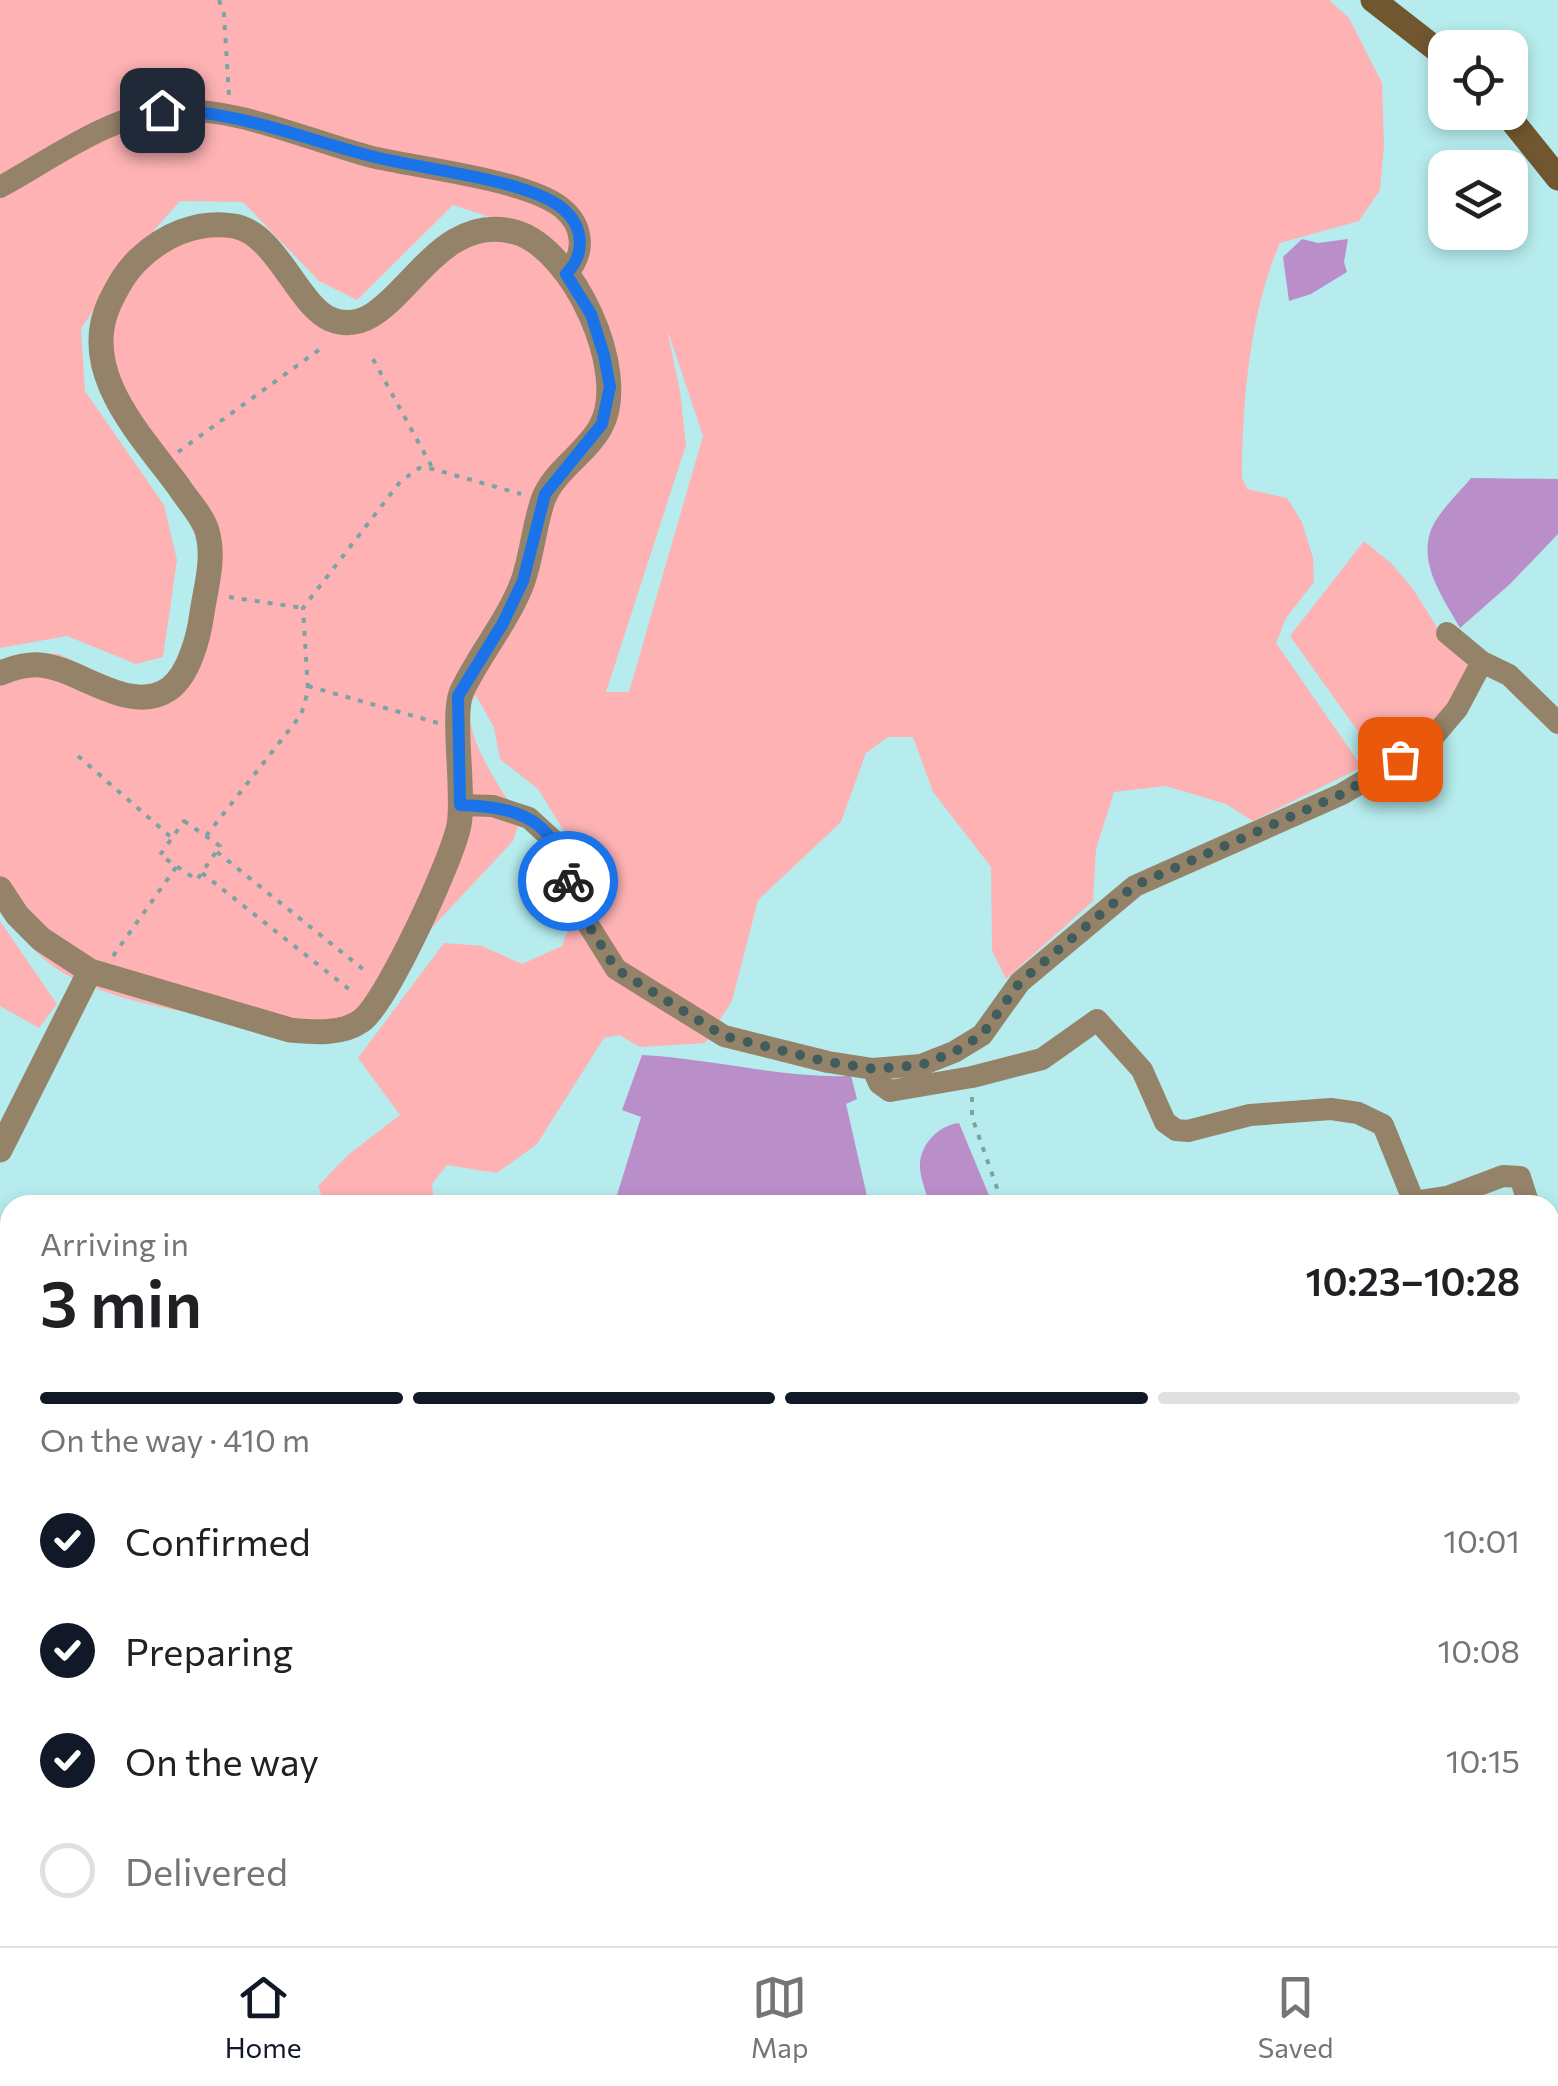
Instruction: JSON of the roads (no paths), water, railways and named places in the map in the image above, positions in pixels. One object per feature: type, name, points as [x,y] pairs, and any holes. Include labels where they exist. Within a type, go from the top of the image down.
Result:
[{"type":"main road","points":[[1373,0],[1428,43]]},
{"type":"main road","points":[[1520,130],[1558,178]]},
{"type":"street","points":[[0,187],[120,122],[162,110],[193,110],[230,116],[372,156],[531,191],[562,208],[579,229],[580,251],[566,274]]},
{"type":"street","points":[[0,673],[38,664],[121,695],[149,696],[168,690],[181,675],[200,631],[212,550],[205,524],[120,409],[106,376],[100,345],[104,315],[129,268],[169,237],[195,226],[239,226],[276,255],[313,304],[329,318],[350,321],[378,314],[449,241],[476,230],[501,229],[523,234],[550,253],[566,274],[591,314],[604,355],[610,387],[602,424],[543,500],[523,581],[503,623],[458,696],[459,827],[431,898],[379,997],[362,1021],[324,1032],[290,1030],[95,972],[41,938],[0,890]]},
{"type":"street","points":[[1447,634],[1482,662],[1509,676],[1558,723]]},
{"type":"street","points":[[460,805],[493,806],[529,818],[552,840],[584,918],[616,969],[724,1036],[828,1062],[874,1069],[921,1065],[982,1035],[1020,982],[1134,886],[1342,794],[1429,742],[1457,708],[1482,662]]},
{"type":"street","points":[[0,1150],[95,972]]},
{"type":"street","points":[[874,1069],[879,1083],[890,1090],[972,1077],[1042,1060],[1097,1020],[1142,1070],[1165,1122],[1176,1130],[1188,1131],[1250,1114],[1331,1109],[1358,1112],[1383,1125],[1411,1195]]},
{"type":"street","points":[[1452,1195],[1502,1176],[1520,1177],[1526,1195]]}]
